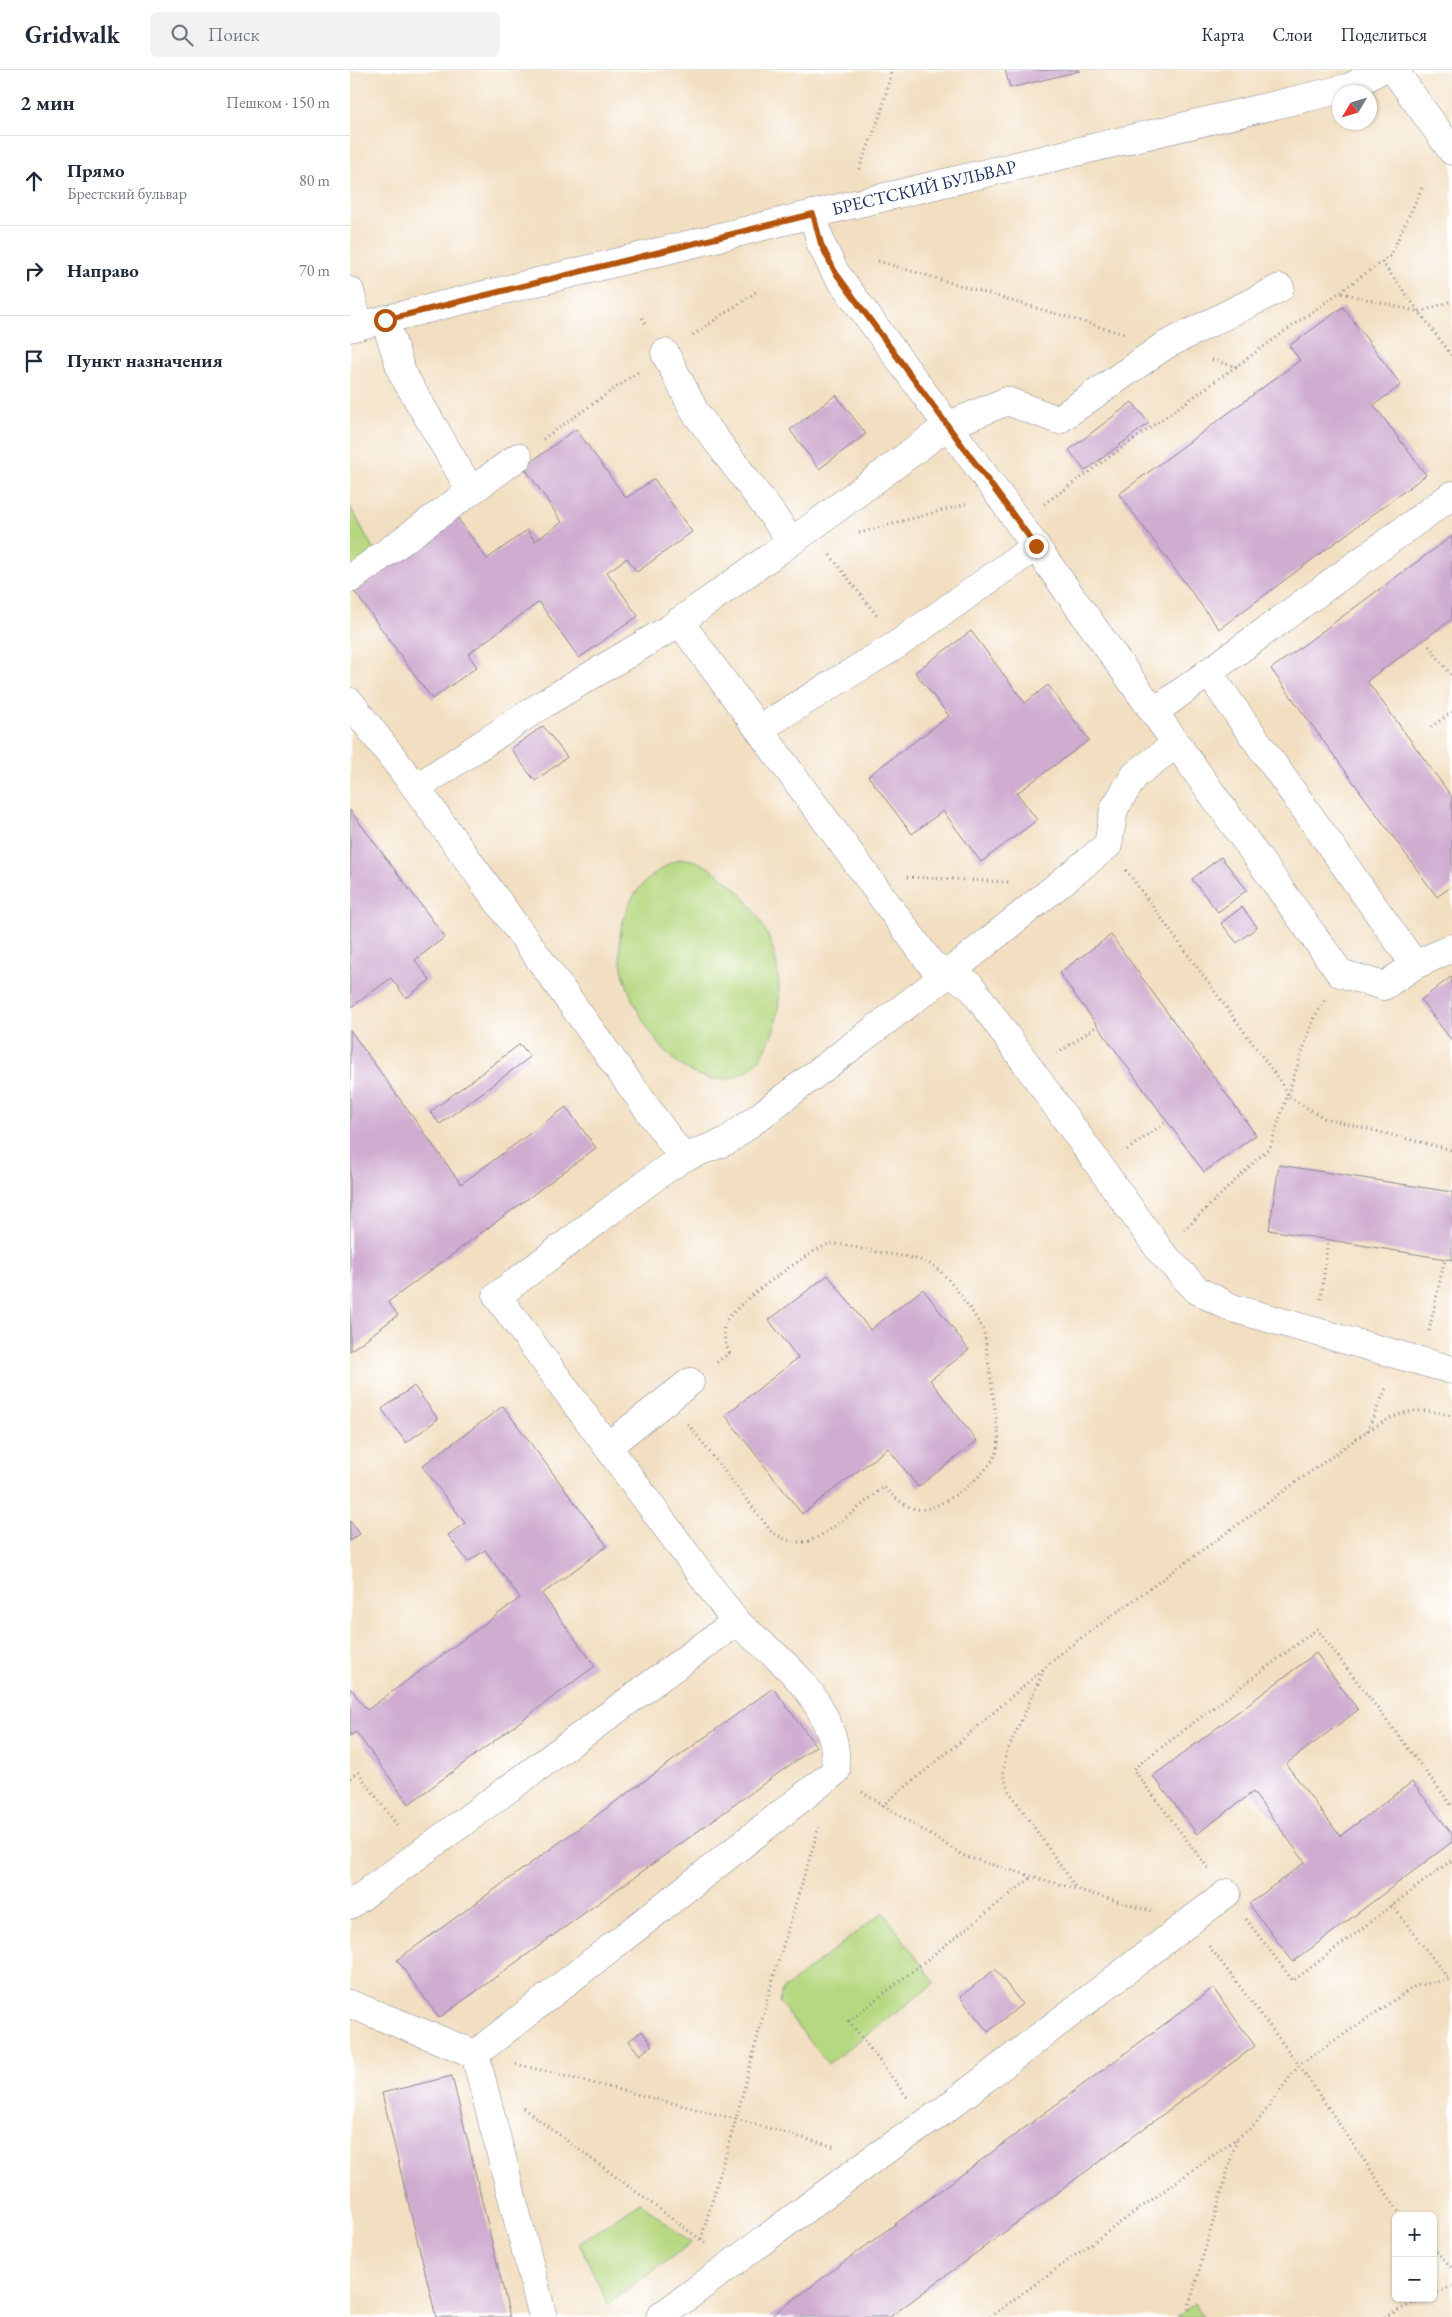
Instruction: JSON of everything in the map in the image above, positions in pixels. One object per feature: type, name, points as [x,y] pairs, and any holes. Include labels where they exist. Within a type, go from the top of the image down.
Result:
[{"type":"street","name":"БРЕСТСКИЙ БУЛЬВАР","points":[[354,327],[813,214],[1351,87],[1380,70]]},
{"type":"street","points":[[1394,70],[1452,151]]},
{"type":"street","points":[[813,214],[821,244],[835,272],[1036,546],[1340,973],[1384,986],[1415,964],[1452,948]]},
{"type":"street","points":[[416,788],[545,703],[680,621],[947,426],[1006,401],[1058,420],[1164,346],[1280,288]]},
{"type":"street","points":[[350,291],[354,327]]},
{"type":"street","points":[[385,320],[402,374],[471,491]]},
{"type":"street","points":[[665,353],[696,412],[800,535]]},
{"type":"street","points":[[350,579],[518,457]]},
{"type":"street","points":[[1154,712],[1452,495]]},
{"type":"street","points":[[759,729],[898,644],[1036,546]]},
{"type":"street","points":[[680,621],[932,965],[970,986],[1161,1252],[1197,1290],[1232,1308],[1452,1370]]},
{"type":"street","points":[[1208,672],[1415,964]]},
{"type":"street","points":[[350,702],[416,788],[683,1158]]},
{"type":"street","points":[[475,2054],[836,1771],[834,1742],[818,1702],[787,1665],[736,1622],[497,1296],[659,1174],[683,1158],[728,1141],[949,973],[1108,844],[1114,809],[1135,776],[1176,744]]},
{"type":"street","points":[[608,1446],[690,1382]]},
{"type":"street","points":[[350,1905],[736,1622]]},
{"type":"street","points":[[660,2317],[874,2158],[927,2122],[1227,1893]]},
{"type":"street","points":[[350,2004],[475,2054]]},
{"type":"street","points":[[475,2054],[544,2317]]},
{"type":"path","points":[[859,167],[881,113],[892,70]]},
{"type":"path","points":[[1018,522],[1341,293],[1390,256],[1422,188]]},
{"type":"path","points":[[878,261],[1068,318]]},
{"type":"path","points":[[1382,262],[1452,356]]},
{"type":"path","points":[[1341,293],[1419,312],[1452,301]]},
{"type":"path","points":[[856,533],[973,502]]},
{"type":"path","points":[[800,535],[898,644]]},
{"type":"path","points":[[1429,646],[1452,676]]},
{"type":"path","points":[[1431,727],[1452,712]]},
{"type":"path","points":[[1108,844],[1278,1078],[1289,1097],[1324,1118],[1452,1150]]},
{"type":"path","points":[[897,877],[1012,882]]},
{"type":"path","points":[[1161,1252],[1270,1147],[1289,1097],[1314,1017],[1340,973]]},
{"type":"path","points":[[1032,1072],[1098,1025]]},
{"type":"path","points":[[1101,1169],[1166,1121]]},
{"type":"path","points":[[1316,1332],[1328,1240]]},
{"type":"path","points":[[669,1399],[771,1531],[787,1541],[805,1542],[821,1535],[884,1487],[898,1500],[916,1509],[931,1509],[947,1502],[986,1469],[996,1454],[999,1439],[984,1331],[975,1316],[944,1277],[933,1266],[917,1261],[846,1246],[829,1245],[811,1252],[734,1310],[725,1324],[724,1338],[729,1353],[690,1382]]},
{"type":"path","points":[[1367,1431],[1412,1359],[1444,1258]]},
{"type":"path","points":[[882,1806],[953,1748],[1066,1649],[1367,1431],[1400,1412],[1431,1411],[1452,1416]]},
{"type":"path","points":[[1452,1806],[1317,1629],[1133,1769],[1293,1980],[1452,1860]]},
{"type":"path","points":[[1045,1667],[1006,1754],[1003,1774],[1009,1791],[1077,1889]]},
{"type":"path","points":[[836,1771],[882,1806],[966,1857],[1190,1922],[1299,2065],[1399,2212]]},
{"type":"path","points":[[350,1778],[358,1772],[403,1832]]},
{"type":"path","points":[[701,2239],[736,2120],[772,1982],[820,1826]]},
{"type":"path","points":[[927,2122],[849,2021],[1032,1876]]},
{"type":"path","points":[[990,2317],[1254,2125],[1299,2065],[1415,1986],[1451,1980],[1392,1905]]},
{"type":"path","points":[[475,2054],[736,2120],[874,2158]]},
{"type":"path","points":[[520,2106],[701,2239],[729,2266]]},
{"type":"path","points":[[1188,2309],[1237,2138]]},
{"type":"path","points":[[1437,2252],[1452,2268]]},
{"type":"path","points":[[1437,2292],[1452,2286]]},
{"type":"path","points":[[1384,2317],[1416,2302]]},
{"type":"green space","points":[[350,506],[375,552],[350,570]]},
{"type":"green space","points":[[680,859],[690,859],[702,864],[727,881],[739,892],[758,916],[776,960],[779,998],[773,1031],[756,1064],[747,1071],[733,1077],[712,1079],[692,1072],[673,1059],[656,1040],[642,1019],[623,974],[620,943],[626,911],[643,884],[665,866]]},
{"type":"green space","points":[[883,1912],[935,1983],[828,2064],[779,2002],[782,1990]]},
{"type":"green space","points":[[640,2202],[691,2243],[608,2304],[579,2243]]},
{"type":"green space","points":[[1194,2304],[1204,2317],[1177,2317]]},
{"type":"building","points":[[1005,70],[1080,70],[1080,71],[1010,88]]},
{"type":"building","points":[[1343,307],[1401,385],[1374,405],[1426,475],[1219,629],[1119,494],[1300,360],[1289,346]]},
{"type":"building","points":[[836,395],[866,434],[819,469],[790,430]]},
{"type":"building","points":[[1132,402],[1149,423],[1085,471],[1069,450]]},
{"type":"building","points":[[576,429],[626,498],[654,479],[692,532],[637,572],[627,558],[607,572],[638,616],[579,658],[539,602],[468,654],[477,667],[432,699],[354,591],[457,517],[487,559],[527,530],[535,541],[562,522],[524,467]]},
{"type":"building","points":[[1452,536],[1452,619],[1367,681],[1452,797],[1452,886],[1437,897],[1271,669]]},
{"type":"building","points":[[971,631],[1025,703],[1048,685],[1089,740],[1017,793],[1037,820],[981,862],[943,811],[912,834],[868,776],[949,716],[915,672]]},
{"type":"building","points":[[543,726],[567,757],[535,781],[511,749]]},
{"type":"building","points":[[350,810],[445,937],[415,960],[430,980],[406,998],[391,978],[350,1008]]},
{"type":"building","points":[[1221,857],[1247,890],[1218,912],[1192,879]]},
{"type":"building","points":[[1242,907],[1257,927],[1237,943],[1221,923]]},
{"type":"building","points":[[1111,935],[1256,1135],[1204,1172],[1059,973]]},
{"type":"building","points":[[1452,976],[1452,1041],[1421,1000]]},
{"type":"building","points":[[350,1030],[461,1184],[566,1107],[596,1148],[388,1302],[398,1315],[350,1351]]},
{"type":"building","points":[[520,1044],[530,1057],[440,1124],[430,1112]]},
{"type":"building","points":[[1279,1165],[1452,1192],[1452,1260],[1269,1230]]},
{"type":"building","points":[[828,1275],[870,1330],[923,1289],[969,1350],[930,1380],[977,1441],[918,1487],[888,1448],[802,1514],[725,1415],[798,1358],[769,1320]]},
{"type":"building","points":[[414,1386],[438,1419],[406,1443],[382,1409]]},
{"type":"building","points":[[503,1406],[607,1546],[542,1594],[595,1666],[409,1804],[356,1732],[350,1736],[350,1688],[367,1710],[520,1598],[485,1550],[468,1562],[448,1535],[465,1523],[422,1466]]},
{"type":"building","points":[[350,1521],[360,1534],[350,1541]]},
{"type":"building","points":[[1316,1653],[1358,1710],[1286,1764],[1340,1836],[1412,1782],[1452,1834],[1452,1842],[1293,1962],[1249,1904],[1305,1862],[1253,1792],[1197,1834],[1153,1776]]},
{"type":"building","points":[[773,1688],[816,1746],[439,2018],[397,1960]]},
{"type":"building","points":[[995,1969],[1022,2004],[988,2032],[960,1997]]},
{"type":"building","points":[[1213,1988],[1255,2046],[890,2317],[770,2317]]},
{"type":"building","points":[[642,2031],[652,2045],[640,2055],[629,2041]]},
{"type":"building","points":[[452,2076],[510,2317],[436,2317],[396,2152],[382,2093]]},
{"type":"route","points":[[385,320],[813,214],[821,244],[835,272],[1036,546]]}]
